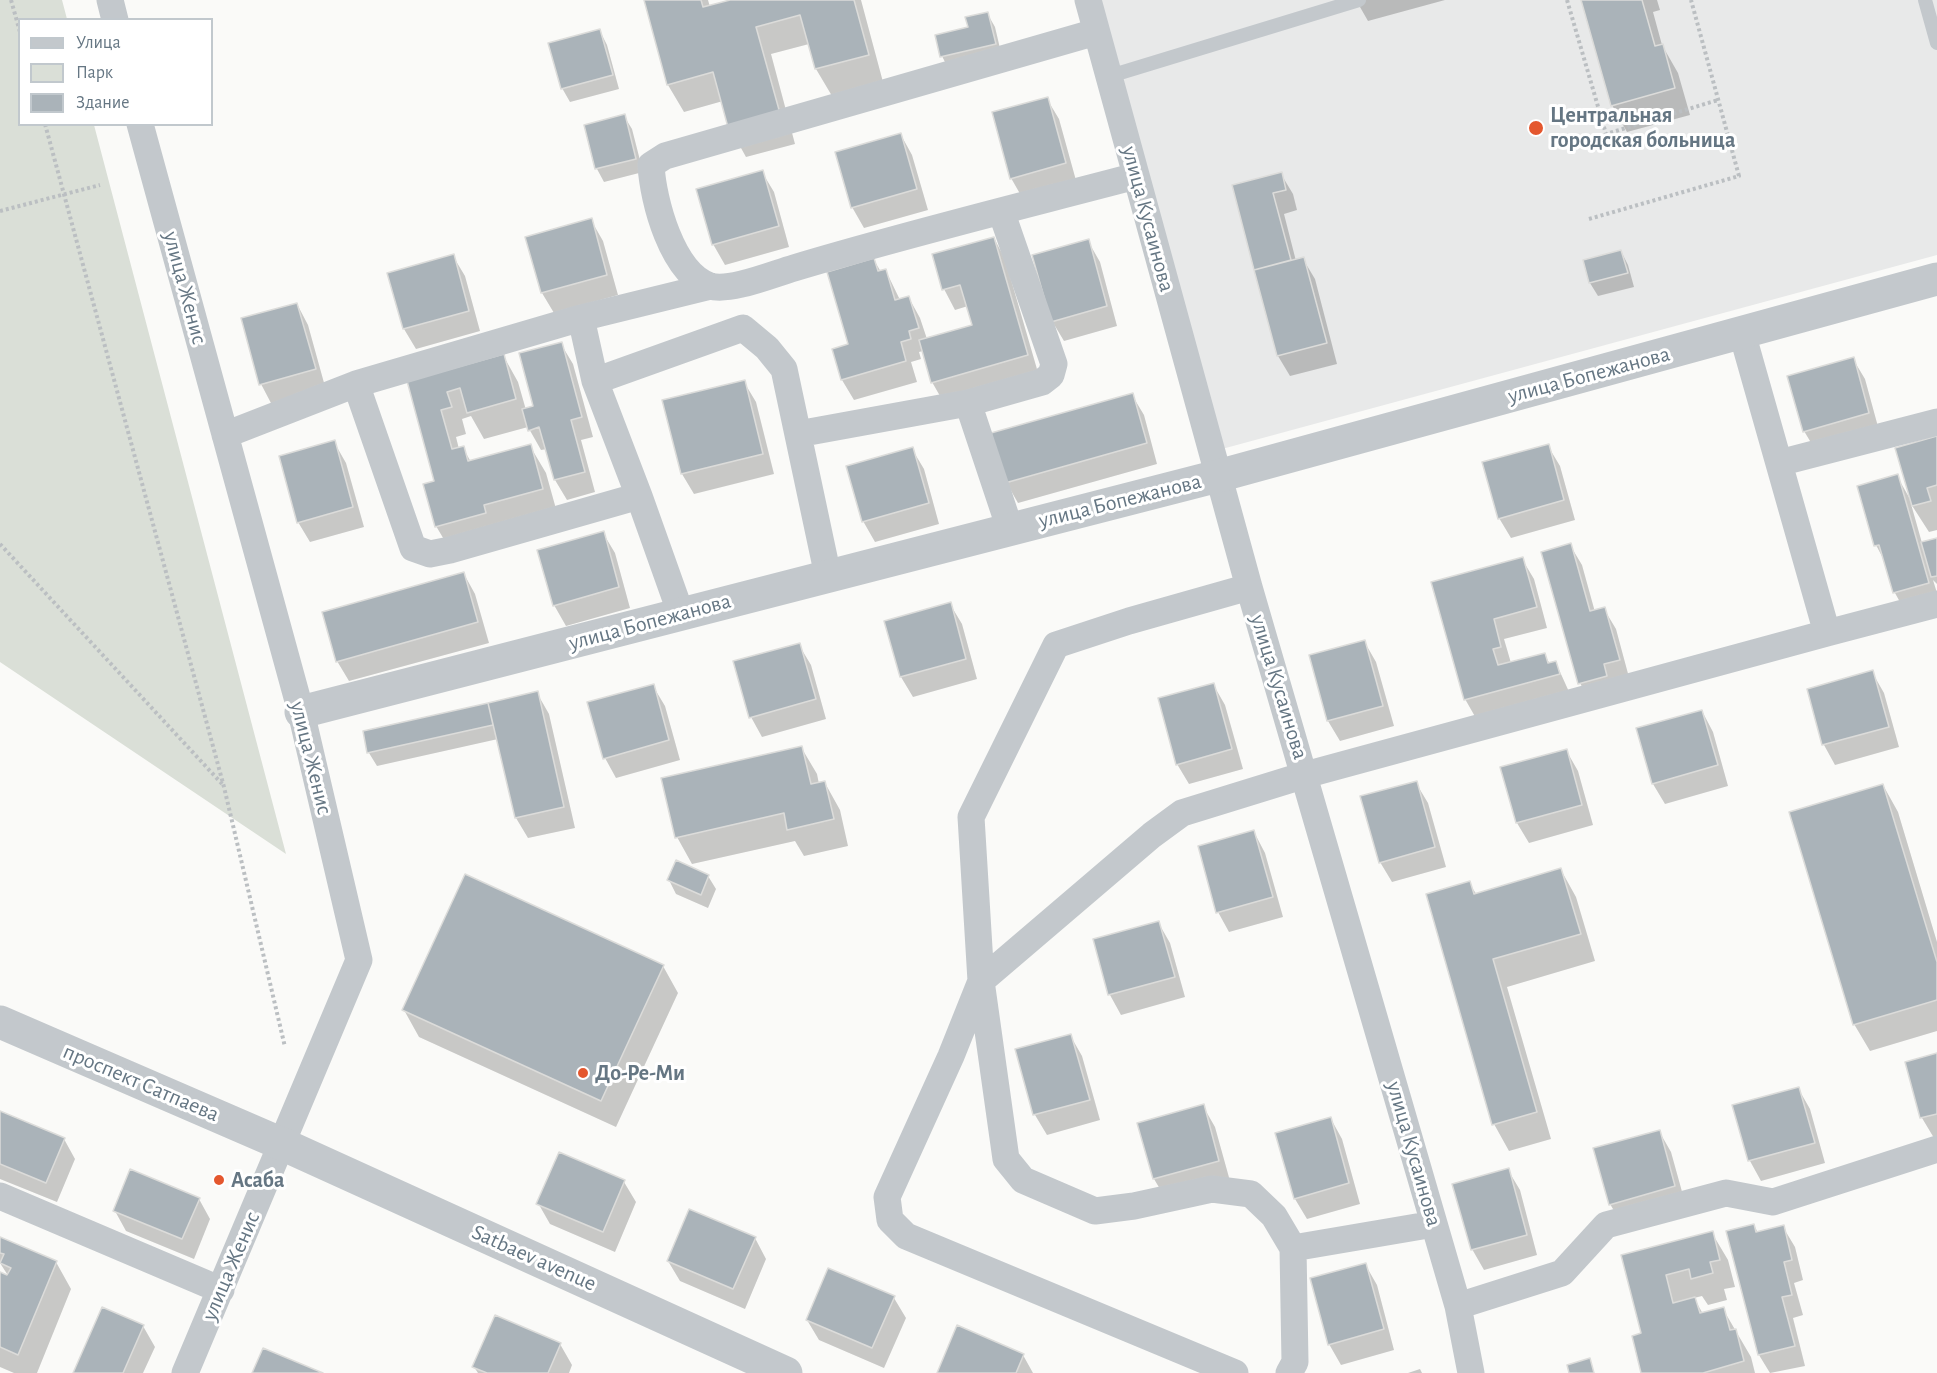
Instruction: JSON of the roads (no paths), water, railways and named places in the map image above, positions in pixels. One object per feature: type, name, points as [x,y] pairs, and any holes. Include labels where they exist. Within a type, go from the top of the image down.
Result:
[{"type":"street","points":[[110,0],[114,18]]},
{"type":"street","name":"улица Кусаинова","points":[[1088,0],[1249,587],[1458,1306],[1471,1373]]},
{"type":"street","points":[[711,286],[689,274],[673,249],[652,180],[651,165],[664,156],[1096,32]]},
{"type":"street","name":"улица Женис","points":[[141,126],[301,712],[359,960],[186,1373]]},
{"type":"street","points":[[225,435],[356,384],[581,318],[711,286],[740,284],[861,248],[1136,176]]},
{"type":"street","points":[[798,434],[968,403],[1042,382],[1051,375],[1054,364],[1001,211]]},
{"type":"street","name":"улица Бопежанова","points":[[301,712],[1218,476],[1937,279]]},
{"type":"street","points":[[581,318],[595,381],[681,614]]},
{"type":"street","points":[[595,381],[743,328],[767,348],[784,369],[828,576]]},
{"type":"street","points":[[1742,333],[1827,633]]},
{"type":"street","points":[[356,384],[413,548],[430,554],[450,550],[639,496]]},
{"type":"street","points":[[968,403],[1010,530]]},
{"type":"street","points":[[1779,463],[1937,422]]},
{"type":"street","points":[[1249,587],[1129,621],[1056,645],[971,817],[981,981],[1006,1159],[1023,1180],[1095,1211],[1134,1206],[1212,1189],[1251,1194],[1274,1216],[1293,1248],[1295,1362],[1289,1373]]},
{"type":"street","points":[[1235,1373],[906,1236],[890,1220],[887,1197],[951,1056],[981,981],[1152,835],[1182,813],[1305,775],[1937,604]]},
{"type":"street","name":"проспект Сатпаева","points":[[0,1022],[282,1144]]},
{"type":"street","name":"Satbaev avenue","points":[[282,1144],[786,1373]]},
{"type":"street","points":[[1458,1306],[1562,1273],[1606,1225],[1726,1193],[1773,1202],[1937,1149]]},
{"type":"street","points":[[0,1196],[221,1290]]},
{"type":"street","points":[[1293,1248],[1434,1224]]},
{"type":"lane","points":[[1110,76],[1316,5],[1359,0]]},
{"type":"lane","points":[[1925,0],[1937,42]]},
{"type":"place","name":"Центральная городская больница","points":[[1536,128]]},
{"type":"place","name":"До-Ре-Ми","points":[[583,1073]]},
{"type":"place","name":"Асаба","points":[[219,1180]]}]
